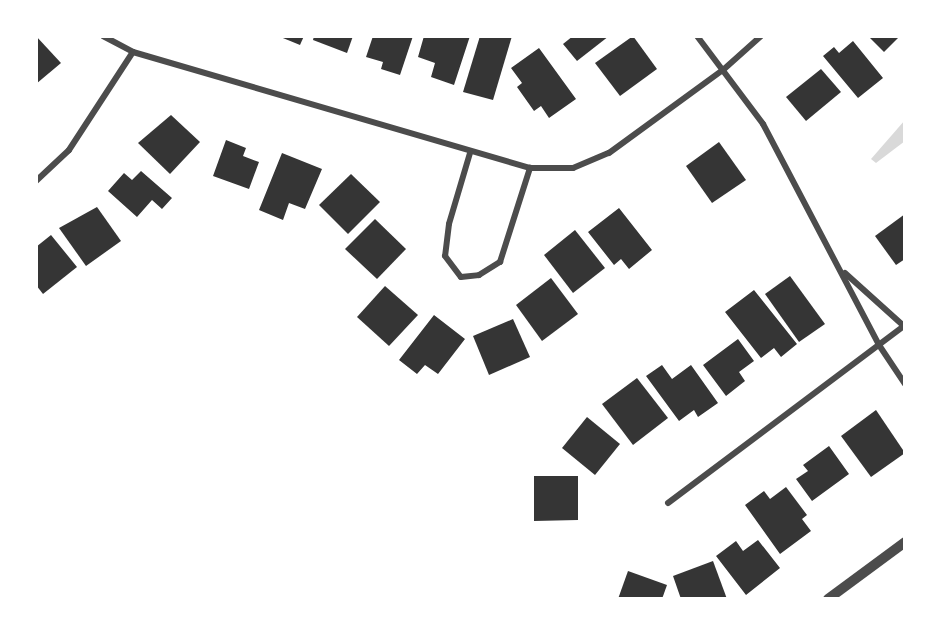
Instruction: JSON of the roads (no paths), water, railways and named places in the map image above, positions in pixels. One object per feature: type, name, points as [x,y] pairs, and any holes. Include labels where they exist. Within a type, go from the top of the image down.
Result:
[{"type":"street","points":[[103,36],[133,52],[470,153],[530,168],[573,168],[609,153],[723,70],[761,36]]},
{"type":"street","points":[[698,36],[763,124],[879,345],[905,384]]},
{"type":"street","points":[[36,181],[69,150],[133,52]]},
{"type":"street","points":[[470,153],[449,224],[445,256],[461,277],[479,275],[500,262],[530,168]]},
{"type":"street","points":[[668,503],[905,326],[842,271]]},
{"type":"street","points":[[828,599],[905,542]]}]
